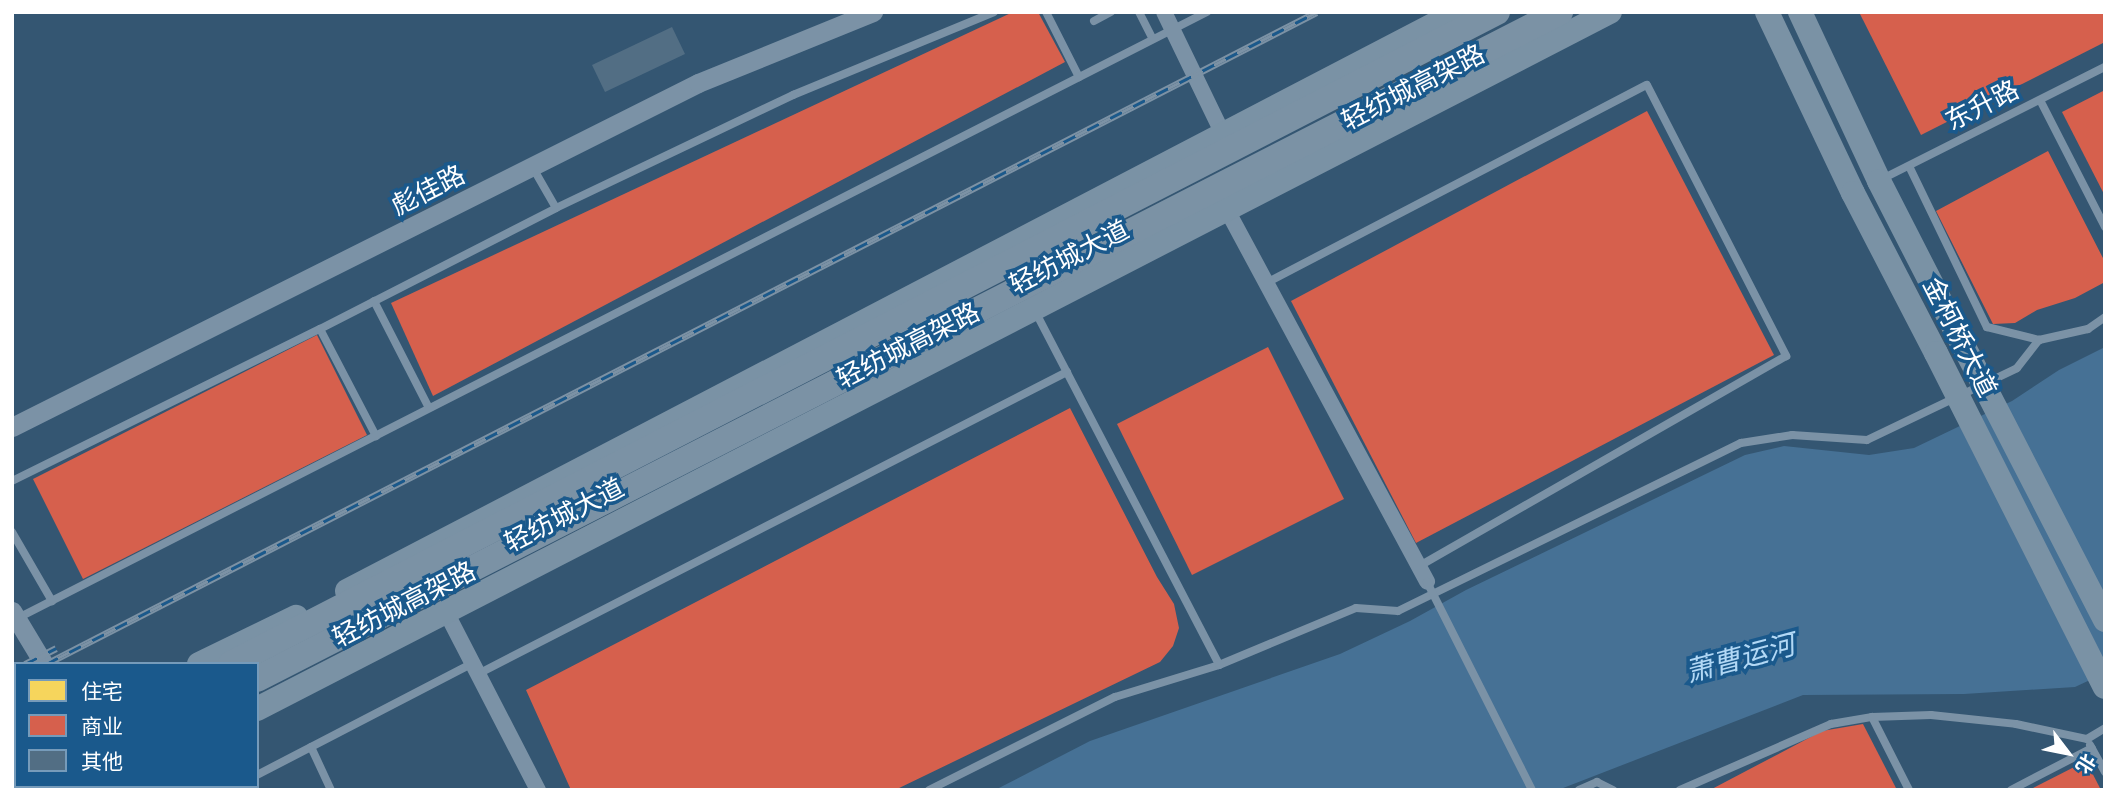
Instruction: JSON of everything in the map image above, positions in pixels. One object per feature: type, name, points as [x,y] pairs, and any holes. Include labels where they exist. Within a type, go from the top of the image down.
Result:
[{"type":"highway","name":"轻纺城高架路","points":[[235,662],[1497,12]]},
{"type":"highway","name":"轻纺城高架路","points":[[259,678],[1560,12]]},
{"type":"main road","name":"轻纺城大道","points":[[203,662],[327,601],[1458,12]]},
{"type":"main road","name":"轻纺城大道","points":[[259,708],[1609,12]]},
{"type":"main road","name":"金柯桥大道","points":[[1767,12],[1853,193],[2105,687]]},
{"type":"main road","name":"金柯桥大道","points":[[1800,12],[1879,181],[2105,620]]},
{"type":"street","name":"彪佳路","points":[[12,427],[698,83],[873,12]]},
{"type":"street","points":[[1164,12],[1223,134]]},
{"type":"street","points":[[1227,209],[1427,582]]},
{"type":"street","points":[[445,610],[538,790]]},
{"type":"street","points":[[15,614],[43,662]]},
{"type":"lane","points":[[12,481],[320,329],[556,208],[793,95],[993,12]]},
{"type":"lane","points":[[1046,12],[1079,77]]},
{"type":"lane","points":[[1094,21],[1111,12]]},
{"type":"lane","points":[[1139,12],[1153,39]]},
{"type":"lane","points":[[15,614],[52,601],[1153,39],[1189,16],[1207,12]]},
{"type":"lane","name":"东升路","points":[[1879,181],[2105,67]]},
{"type":"lane","points":[[1266,283],[1647,85],[1786,356],[1419,566]]},
{"type":"lane","points":[[2040,100],[2105,227]]},
{"type":"lane","points":[[533,166],[556,208]]},
{"type":"lane","points":[[1909,166],[1987,327],[2039,340],[2088,329],[2105,317]]},
{"type":"lane","points":[[374,301],[429,408]]},
{"type":"lane","points":[[1034,309],[1219,665]]},
{"type":"lane","points":[[320,329],[376,436]]},
{"type":"lane","points":[[929,790],[1115,697],[1219,665],[1356,608],[1398,611],[1741,443],[1792,435],[1867,440],[2017,368],[2039,340]]},
{"type":"lane","points":[[259,774],[1067,372]]},
{"type":"lane","points":[[12,532],[52,601]]},
{"type":"lane","points":[[1427,582],[1532,790]]},
{"type":"lane","points":[[1680,790],[1831,724],[1872,717],[1931,715],[2016,724],[2087,739],[2105,728]]},
{"type":"lane","points":[[1872,717],[1909,790]]},
{"type":"lane","points":[[2087,739],[2105,772]]},
{"type":"lane","points":[[311,747],[331,790]]},
{"type":"lane","points":[[2011,790],[2092,748]]},
{"type":"lane","points":[[1579,790],[1597,782],[1613,790]]},
{"type":"water","name":"萧曹运河","points":[[2105,347],[2105,673],[2075,687],[1964,694],[1803,695],[1558,790],[995,790],[1090,741],[1340,654],[1745,455],[1784,446],[1869,455],[1914,448],[2012,401],[2059,370]]},
{"type":"building: 住宅","points":[[2052,184],[2069,212],[2028,239],[2033,264],[2050,267],[2047,296],[1968,269],[1961,234]]},
{"type":"building: 商业","points":[[1013,12],[1038,12],[1065,62],[433,396],[391,303]]},
{"type":"building: 商业","points":[[1859,12],[2105,12],[2105,42],[1921,135]]},
{"type":"building: 商业","points":[[2105,90],[2105,196],[2062,112]]},
{"type":"building: 商业","points":[[1647,111],[1774,355],[1416,543],[1291,301]]},
{"type":"building: 商业","points":[[2048,151],[2105,262],[2105,282],[2075,298],[2037,310],[2015,323],[1993,324],[1936,211]]},
{"type":"building: 商业","points":[[317,335],[367,435],[83,579],[33,479]]},
{"type":"building: 商业","points":[[1268,347],[1344,499],[1192,575],[1117,424]]},
{"type":"building: 商业","points":[[1070,408],[1157,577],[1174,604],[1179,628],[1173,646],[1160,662],[895,790],[571,790],[526,690]]},
{"type":"building: 商业","points":[[1863,724],[1897,790],[1710,790],[1822,731]]},
{"type":"building: 商业","points":[[2086,761],[2101,790],[2029,790]]},
{"type":"building: 其他","points":[[672,27],[685,54],[605,92],[592,65]]},
{"type":"railway","points":[[50,662],[1317,12]]},
{"type":"railway","points":[[29,662],[56,648]]}]
